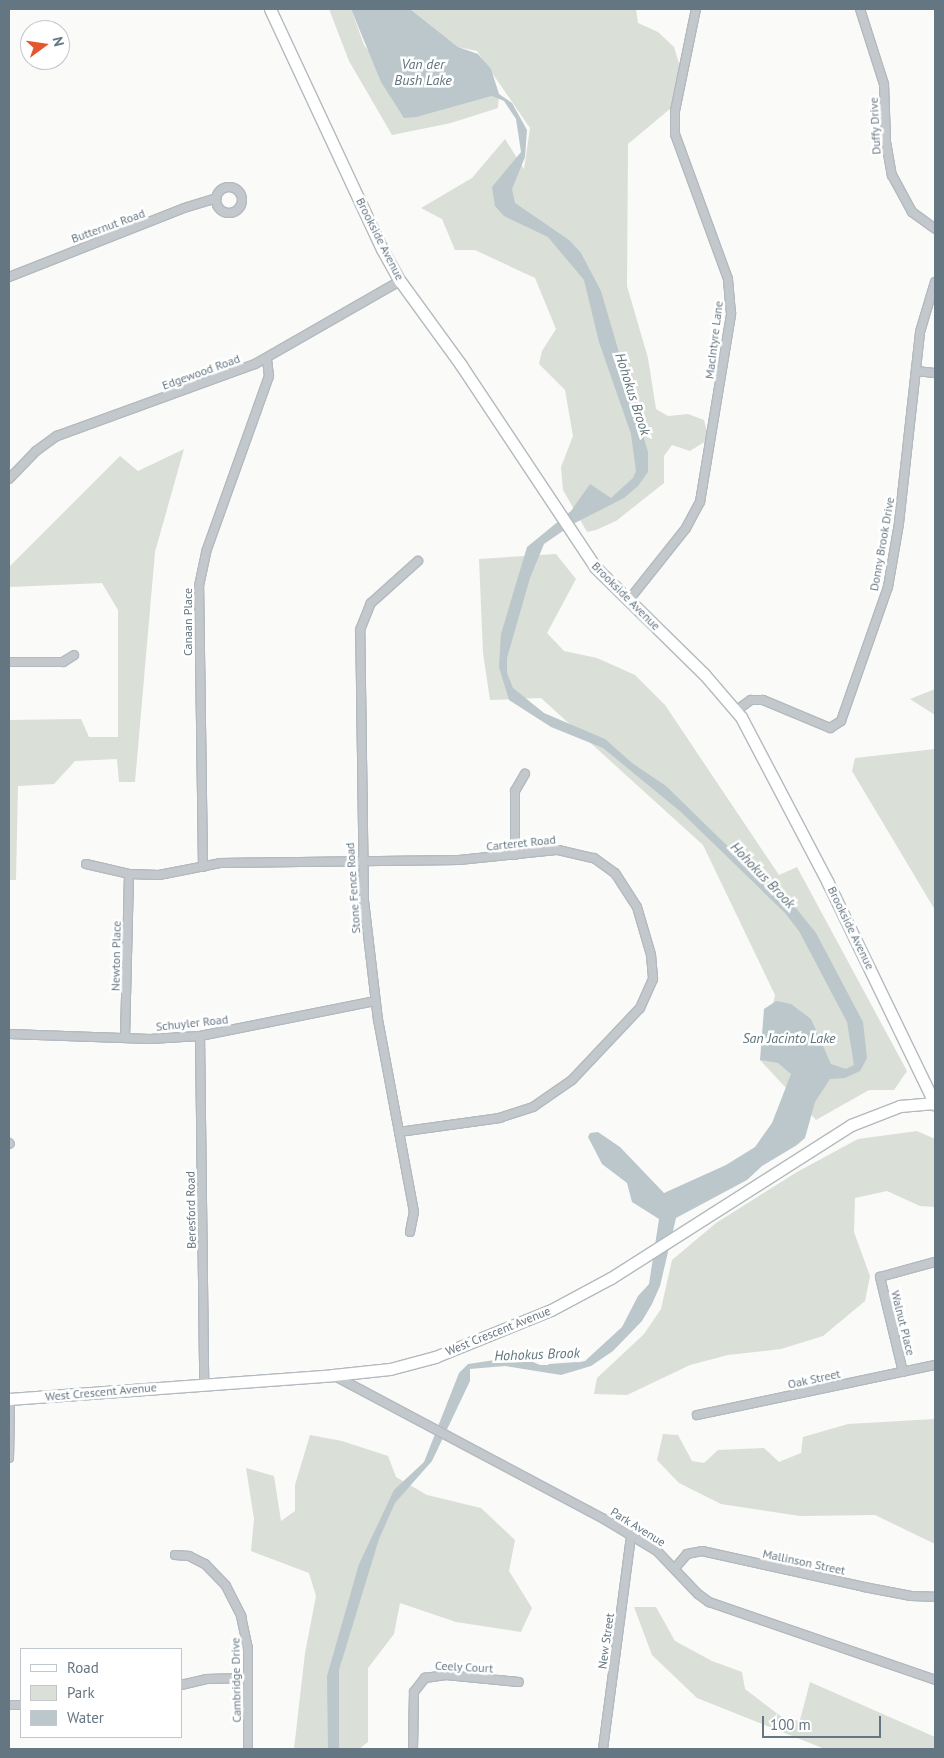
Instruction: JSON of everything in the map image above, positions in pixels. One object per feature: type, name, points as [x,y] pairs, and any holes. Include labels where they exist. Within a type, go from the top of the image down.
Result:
[{"type":"street","name":"Brookside Avenue","points":[[270,9],[400,281],[461,365],[594,567],[737,710],[828,883],[935,1103]]},
{"type":"street","name":"MacIntyre Lane","points":[[628,601],[686,528],[700,502],[731,314],[728,279],[675,134],[675,112],[696,9]]},
{"type":"street","name":"Duffy Drive","points":[[860,9],[884,84],[886,142],[892,175],[912,212],[935,229]]},
{"type":"street","name":"Butternut Road","points":[[9,277],[184,208],[216,198]]},
{"type":"street","name":"Edgewood Road","points":[[9,479],[36,451],[57,436],[267,359],[400,281]]},
{"type":"street","name":"Donny Brook Drive","points":[[737,710],[751,700],[763,700],[830,728],[841,720],[888,587],[899,523],[923,316],[935,282]]},
{"type":"street","name":"Canaan Place","points":[[203,867],[199,586],[206,552],[269,376],[267,359]]},
{"type":"street","points":[[916,371],[935,374]]},
{"type":"street","name":"Stone Fence Road","points":[[410,1232],[414,1212],[375,1001],[362,860],[362,622],[371,603],[418,561]]},
{"type":"street","points":[[9,662],[63,662],[74,655]]},
{"type":"street","points":[[515,855],[515,791],[525,774]]},
{"type":"street","name":"Carteret Road","points":[[86,864],[129,874],[178,874],[220,863],[460,860],[566,850],[594,858],[615,873],[637,906],[653,966],[650,989],[640,1008],[578,1074],[547,1100],[500,1118],[399,1132]]},
{"type":"street","name":"Newton Place","points":[[125,1038],[129,874]]},
{"type":"street","name":"Schuyler Road","points":[[9,1034],[125,1038],[200,1036],[375,1001]]},
{"type":"street","name":"Beresford Road","points":[[200,1036],[204,1383]]},
{"type":"street","name":"West Crescent Avenue","points":[[9,1399],[204,1383],[333,1375],[390,1369],[435,1357],[551,1310],[611,1278],[652,1249],[851,1125],[900,1106],[935,1103]]},
{"type":"street","name":"Walnut Place","points":[[903,1372],[880,1277],[935,1262]]},
{"type":"street","name":"Oak Street","points":[[697,1415],[935,1365]]},
{"type":"street","name":"Park Avenue","points":[[333,1375],[448,1435],[658,1551],[698,1594],[709,1602],[935,1680]]},
{"type":"street","points":[[9,1399],[9,1458]]},
{"type":"street","name":"New Street","points":[[603,1749],[631,1536]]},
{"type":"street","name":"Mallinson Street","points":[[675,1568],[687,1554],[702,1551],[864,1587],[911,1596],[935,1597]]},
{"type":"street","name":"Cambridge Drive","points":[[175,1555],[189,1556],[204,1564],[235,1601],[246,1632],[248,1749]]},
{"type":"street","name":"Ceely Court","points":[[413,1749],[414,1692],[425,1678],[446,1675],[519,1682]]},
{"type":"street","points":[[182,1685],[206,1679],[248,1678]]},
{"type":"green space","points":[[329,9],[351,9],[364,45],[417,117],[499,94],[498,108],[451,123],[392,135],[349,61]]},
{"type":"green space","points":[[410,9],[636,9],[638,23],[658,32],[674,47],[680,67],[671,108],[628,144],[627,286],[648,358],[656,409],[668,416],[688,414],[704,420],[709,439],[690,451],[672,445],[664,456],[664,483],[616,521],[596,530],[587,532],[563,490],[561,467],[573,436],[565,390],[539,364],[542,351],[556,329],[535,278],[475,250],[455,250],[442,219],[421,208],[472,178],[505,139],[524,169],[530,128],[477,51],[458,47]]},
{"type":"green space","points":[[184,449],[155,552],[135,782],[119,782],[117,759],[75,761],[54,784],[18,786],[16,880],[9,880],[9,720],[81,719],[89,737],[118,737],[118,610],[102,583],[10,587],[9,592],[9,567],[120,456],[138,471]]},
{"type":"green space","points":[[556,554],[576,579],[547,633],[564,651],[597,658],[635,675],[665,705],[779,875],[797,867],[907,1071],[894,1090],[869,1090],[816,1120],[760,1060],[775,995],[703,845],[541,698],[490,700],[483,653],[479,559]]},
{"type":"green space","points":[[935,689],[935,715],[910,699]]},
{"type":"green space","points":[[935,749],[935,910],[852,771],[855,758]]},
{"type":"green space","points":[[917,1131],[935,1139],[935,1207],[920,1206],[887,1191],[855,1198],[854,1232],[870,1276],[865,1301],[823,1336],[781,1349],[728,1355],[690,1365],[627,1395],[594,1394],[597,1378],[644,1334],[661,1309],[672,1260],[716,1223],[797,1172],[858,1139]]},
{"type":"green space","points":[[935,1419],[935,1544],[875,1515],[800,1516],[721,1504],[679,1483],[657,1460],[663,1434],[678,1435],[692,1461],[704,1463],[718,1450],[764,1448],[779,1462],[801,1453],[803,1437],[848,1424]]},
{"type":"green space","points":[[310,1435],[342,1441],[388,1456],[396,1477],[427,1495],[481,1508],[515,1540],[509,1571],[532,1608],[521,1632],[456,1622],[400,1603],[394,1634],[368,1668],[368,1742],[359,1749],[294,1749],[305,1653],[316,1596],[309,1573],[251,1551],[254,1519],[246,1468],[274,1476],[281,1521],[295,1511],[295,1485]]},
{"type":"green space","points":[[634,1607],[656,1607],[675,1641],[712,1661],[742,1672],[745,1689],[787,1721],[800,1720],[810,1682],[935,1737],[935,1749],[825,1749],[697,1698],[652,1655]]},
{"type":"water","points":[[351,9],[410,9],[458,47],[478,54],[491,69],[499,94],[512,103],[527,130],[525,157],[512,189],[515,203],[569,240],[581,253],[601,291],[648,452],[648,472],[638,486],[624,498],[573,524],[544,544],[530,578],[507,658],[507,673],[513,688],[544,713],[605,739],[632,763],[666,786],[751,869],[783,892],[816,933],[863,1022],[867,1058],[860,1071],[845,1078],[830,1079],[815,1102],[805,1138],[797,1145],[762,1166],[747,1180],[676,1218],[660,1286],[652,1304],[642,1321],[613,1351],[591,1366],[561,1375],[505,1366],[470,1369],[470,1381],[432,1461],[395,1503],[379,1539],[339,1670],[339,1749],[328,1749],[327,1676],[359,1564],[394,1490],[424,1462],[459,1373],[468,1364],[508,1358],[526,1359],[540,1365],[565,1365],[585,1361],[622,1327],[638,1296],[649,1284],[659,1219],[632,1202],[627,1183],[602,1164],[588,1137],[590,1133],[598,1132],[620,1147],[664,1193],[726,1165],[755,1147],[772,1123],[791,1074],[778,1063],[760,1060],[764,1009],[776,1001],[791,1004],[811,1019],[831,1064],[846,1069],[854,1065],[847,1022],[799,931],[785,913],[681,812],[603,748],[551,727],[509,700],[499,667],[501,634],[527,547],[571,511],[590,484],[611,498],[633,478],[636,471],[631,434],[599,342],[584,280],[548,237],[504,216],[495,206],[492,187],[521,152],[516,119],[504,101],[492,96],[417,117],[404,118],[381,82]]},
{"type":"waterway","name":"Hohokus Brook","points":[[549,1365],[576,1363]]},
{"type":"water label","name":"Van der Bush Lake","points":[[423,72]]},
{"type":"water label","name":"San Jacinto Lake","points":[[789,1038]]}]
